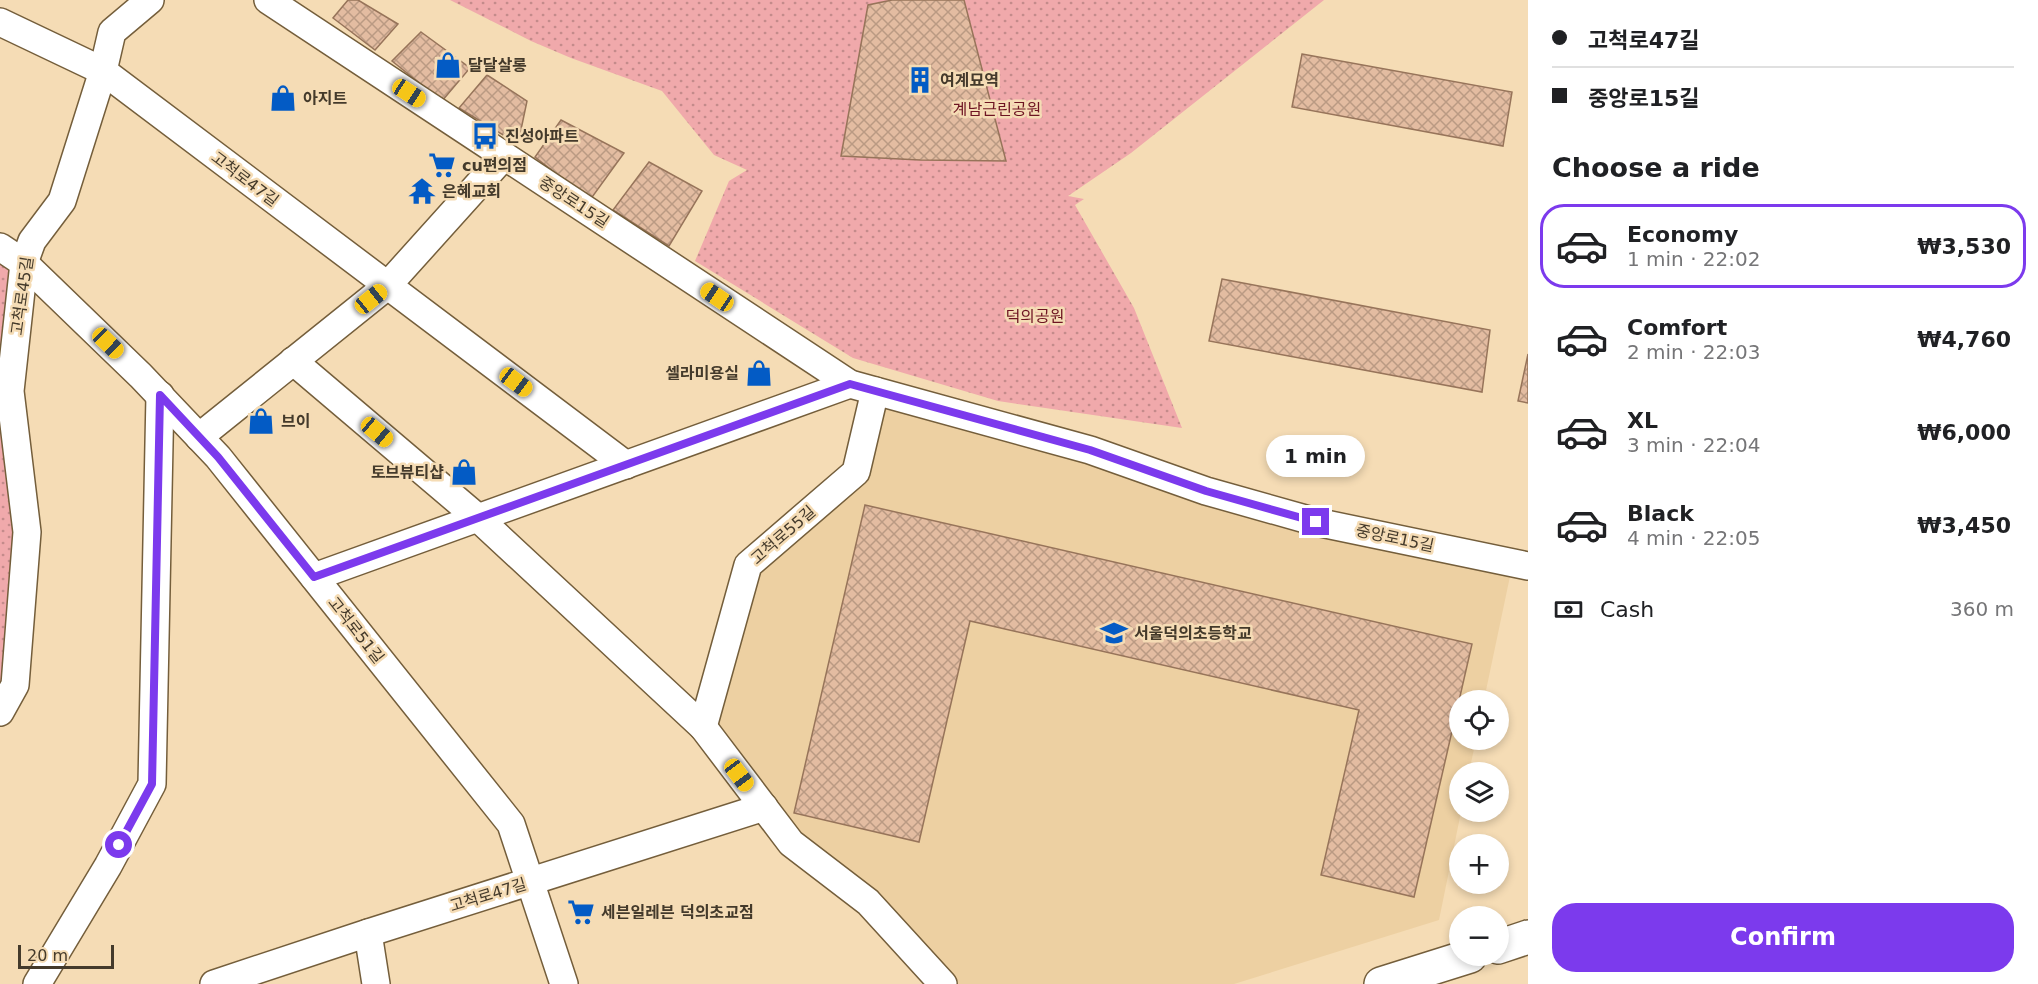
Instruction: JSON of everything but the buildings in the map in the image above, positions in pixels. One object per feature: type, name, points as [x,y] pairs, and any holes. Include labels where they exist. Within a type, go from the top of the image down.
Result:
[{"type":"main road","points":[[1509,943],[1528,937]]},
{"type":"main road","points":[[1394,982],[1449,963]]},
{"type":"street","name":"고척로45길","points":[[0,712],[15,685],[27,532],[10,391],[24,263],[32,241],[62,201],[112,32],[150,0]]},
{"type":"street","name":"중앙로15길","points":[[268,0],[504,156],[863,387],[1090,450],[1206,491],[1316,522],[1528,566]]},
{"type":"street","points":[[0,22],[102,71]]},
{"type":"street","name":"고척로47길","points":[[102,71],[626,465]]},
{"type":"street","points":[[199,437],[387,286],[504,156]]},
{"type":"street","name":"고척로51길","points":[[0,247],[24,263],[160,395],[218,457],[511,824],[564,984]]},
{"type":"street","points":[[293,361],[478,518],[703,727],[791,843],[868,902],[943,984]]},
{"type":"street","points":[[314,577],[626,465],[863,387]]},
{"type":"street","name":"고척로55길","points":[[703,727],[748,565],[856,472],[863,387]]},
{"type":"street","points":[[37,984],[108,866],[152,784],[160,395]]},
{"type":"street","name":"고척로47길","points":[[214,984],[764,807]]},
{"type":"street","points":[[368,933],[376,984]]},
{"type":"shaded area","name":"서울덕의초등학교","points":[[875,391],[1513,562],[1486,690],[1449,690],[1449,750],[1474,750],[1471,762],[1449,762],[1449,822],[1459,822],[1457,834],[1449,834],[1449,871],[1439,920],[1234,984],[943,984],[791,843],[703,727],[748,565],[856,472]]},
{"type":"green space","name":"계남근린공원","points":[[450,0],[1324,0],[1131,153],[1068,196],[1084,199],[1075,205],[1134,308],[1182,428],[998,401],[853,358],[695,261],[729,181],[747,170],[714,155],[662,91],[531,41]]},
{"type":"green space","points":[[0,247],[24,263],[10,391],[27,532],[0,712]]},
{"type":"place","name":"달달살롱","points":[[448,65]]},
{"type":"place","name":"여계묘역","points":[[920,80]]},
{"type":"place","name":"아지트","points":[[283,98]]},
{"type":"place","name":"진성아파트","points":[[485,136]]},
{"type":"place","name":"cu편의점","points":[[442,165]]},
{"type":"place","name":"은혜교회","points":[[422,191]]},
{"type":"place","name":"셀라미용실","points":[[759,373]]},
{"type":"place","name":"브이","points":[[261,421]]},
{"type":"place","name":"토브뷰티샵","points":[[464,472]]},
{"type":"place","name":"서울덕의초등학교","points":[[1114,633]]},
{"type":"place","name":"세븐일레븐 덕의초교점","points":[[581,912]]},
{"type":"route","points":[[119,845],[152,784],[160,395],[218,457],[314,577],[850,384],[1090,450],[1206,491],[1316,522]]},
{"type":"park label","name":"덕의공원","points":[[1035,316]]}]
